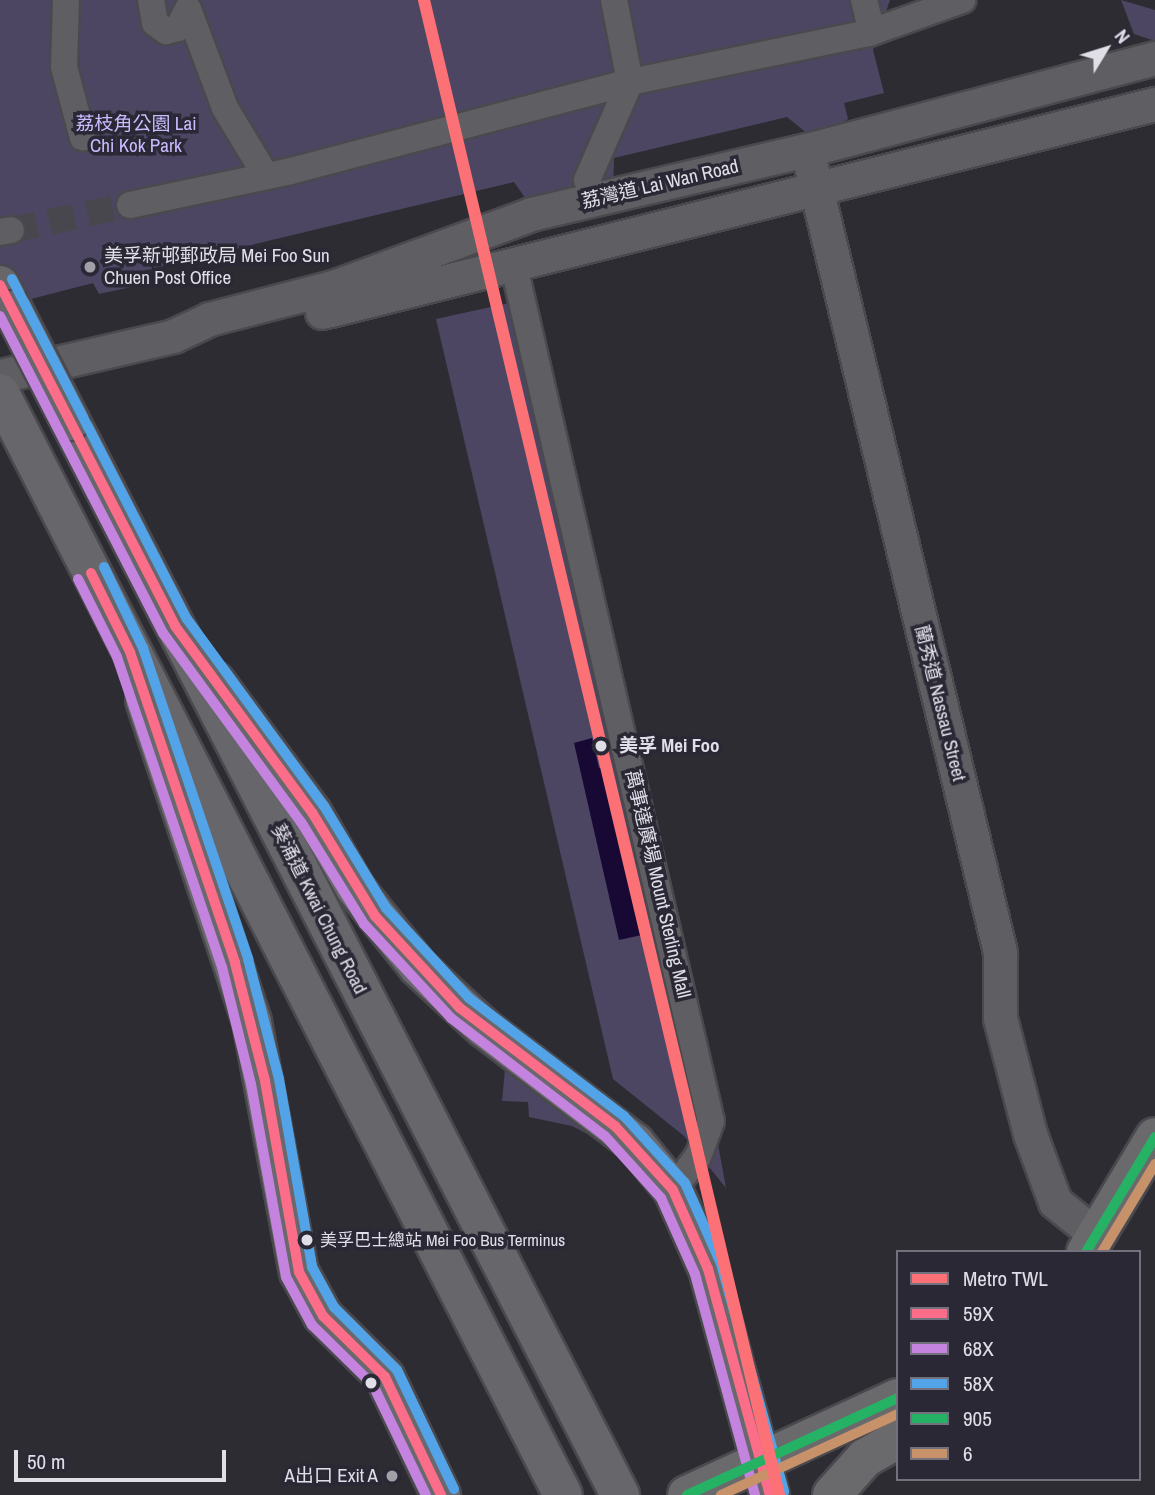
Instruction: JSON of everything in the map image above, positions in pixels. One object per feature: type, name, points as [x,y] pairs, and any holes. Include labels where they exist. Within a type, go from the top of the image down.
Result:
[{"type":"highway","name":"葵涌道 Kwai Chung Road","points":[[0,285],[620,1495]]},
{"type":"highway","points":[[0,393],[563,1495]]},
{"type":"main road","points":[[175,626],[313,814],[355,888],[397,943],[460,1008],[635,1143],[673,1190],[708,1269],[765,1478]]},
{"type":"main road","points":[[130,652],[252,1022],[299,1272],[340,1334],[385,1377],[441,1495]]},
{"type":"main road","points":[[1091,1243],[1155,1137]]},
{"type":"main road","points":[[687,1495],[765,1478],[896,1399]]},
{"type":"main road","points":[[832,1495],[865,1458],[896,1440]]},
{"type":"street","points":[[66,0],[64,67],[83,138]]},
{"type":"street","points":[[151,0],[155,23],[166,31],[178,28],[188,9],[225,108],[266,176]]},
{"type":"street","points":[[587,180],[630,82],[614,0]]},
{"type":"street","points":[[864,0],[872,32]]},
{"type":"street","points":[[130,205],[266,176],[630,82],[872,32],[962,0]]},
{"type":"street","name":"荔灣道 Lai Wan Road","points":[[0,376],[173,336],[209,319],[334,288],[522,217],[807,150],[1155,58]]},
{"type":"street","name":"荔灣道 Lai Wan Road","points":[[173,336],[219,340],[1155,104]]},
{"type":"street","name":"蘭秀道 Nassau Street","points":[[807,150],[1000,952],[1000,999],[1044,1185],[1091,1243]]},
{"type":"street","name":"萬事達廣場 Mount Sterling Mall","points":[[518,284],[711,1121],[698,1156],[673,1190]]},
{"type":"green space","name":"荔枝角公園 Lai Chi Kok Park","points":[[0,0],[890,0],[873,50],[884,93],[844,103],[848,119],[814,139],[787,117],[614,158],[613,196],[533,209],[514,182],[143,271],[145,284],[99,294],[93,283],[0,307]]},
{"type":"green space","points":[[1121,0],[1155,10],[1155,41],[1134,34]]},
{"type":"green space","points":[[527,299],[696,1023],[726,1188],[684,1136],[613,1079],[436,319]]},
{"type":"green space","points":[[505,1069],[607,1144],[572,1126],[529,1117],[528,1102],[502,1101]]},
{"type":"shaded area","points":[[592,738],[599,768],[611,766],[651,933],[619,940],[574,743]]},
{"type":"tunnel","points":[[11,230],[130,205]]},
{"type":"metro line","name":"TWL","points":[[424,0],[779,1495]]},
{"type":"transit line","name":"58X","points":[[12,279],[187,619],[324,806],[386,908],[469,998],[624,1116],[685,1183],[721,1264],[784,1491]]},
{"type":"transit line","name":"59X","points":[[0,285],[175,626],[313,814],[375,916],[460,1008],[615,1126],[673,1190],[708,1269],[770,1495]]},
{"type":"transit line","name":"68X","points":[[0,316],[163,633],[301,822],[364,924],[451,1018],[605,1136],[661,1198],[695,1274],[755,1495]]},
{"type":"transit line","name":"58X","points":[[104,567],[143,648],[248,959],[279,1079],[312,1267],[334,1307],[397,1370],[454,1489]]},
{"type":"transit line","name":"59X","points":[[91,573],[130,652],[235,963],[265,1081],[299,1272],[323,1316],[385,1377],[441,1495]]},
{"type":"transit line","name":"68X","points":[[78,579],[117,657],[222,967],[251,1084],[286,1277],[312,1325],[373,1385],[426,1495]]},
{"type":"transit line","name":"905","points":[[1087,1250],[1155,1137]]},
{"type":"transit line","name":"6","points":[[1103,1250],[1155,1164]]},
{"type":"transit line","name":"905","points":[[687,1495],[896,1399]]},
{"type":"transit line","name":"6","points":[[721,1495],[896,1415]]},
{"type":"place","name":"美孚新邨郵政局 Mei Foo Sun Chuen Post Office","points":[[90,267]]},
{"type":"place","name":"美孚 Mei Foo","points":[[601,746]]},
{"type":"place","name":"美孚巴士總站 Mei Foo Bus Terminus","points":[[307,1240]]},
{"type":"place","name":"A出口 Exit A","points":[[392,1476]]}]
